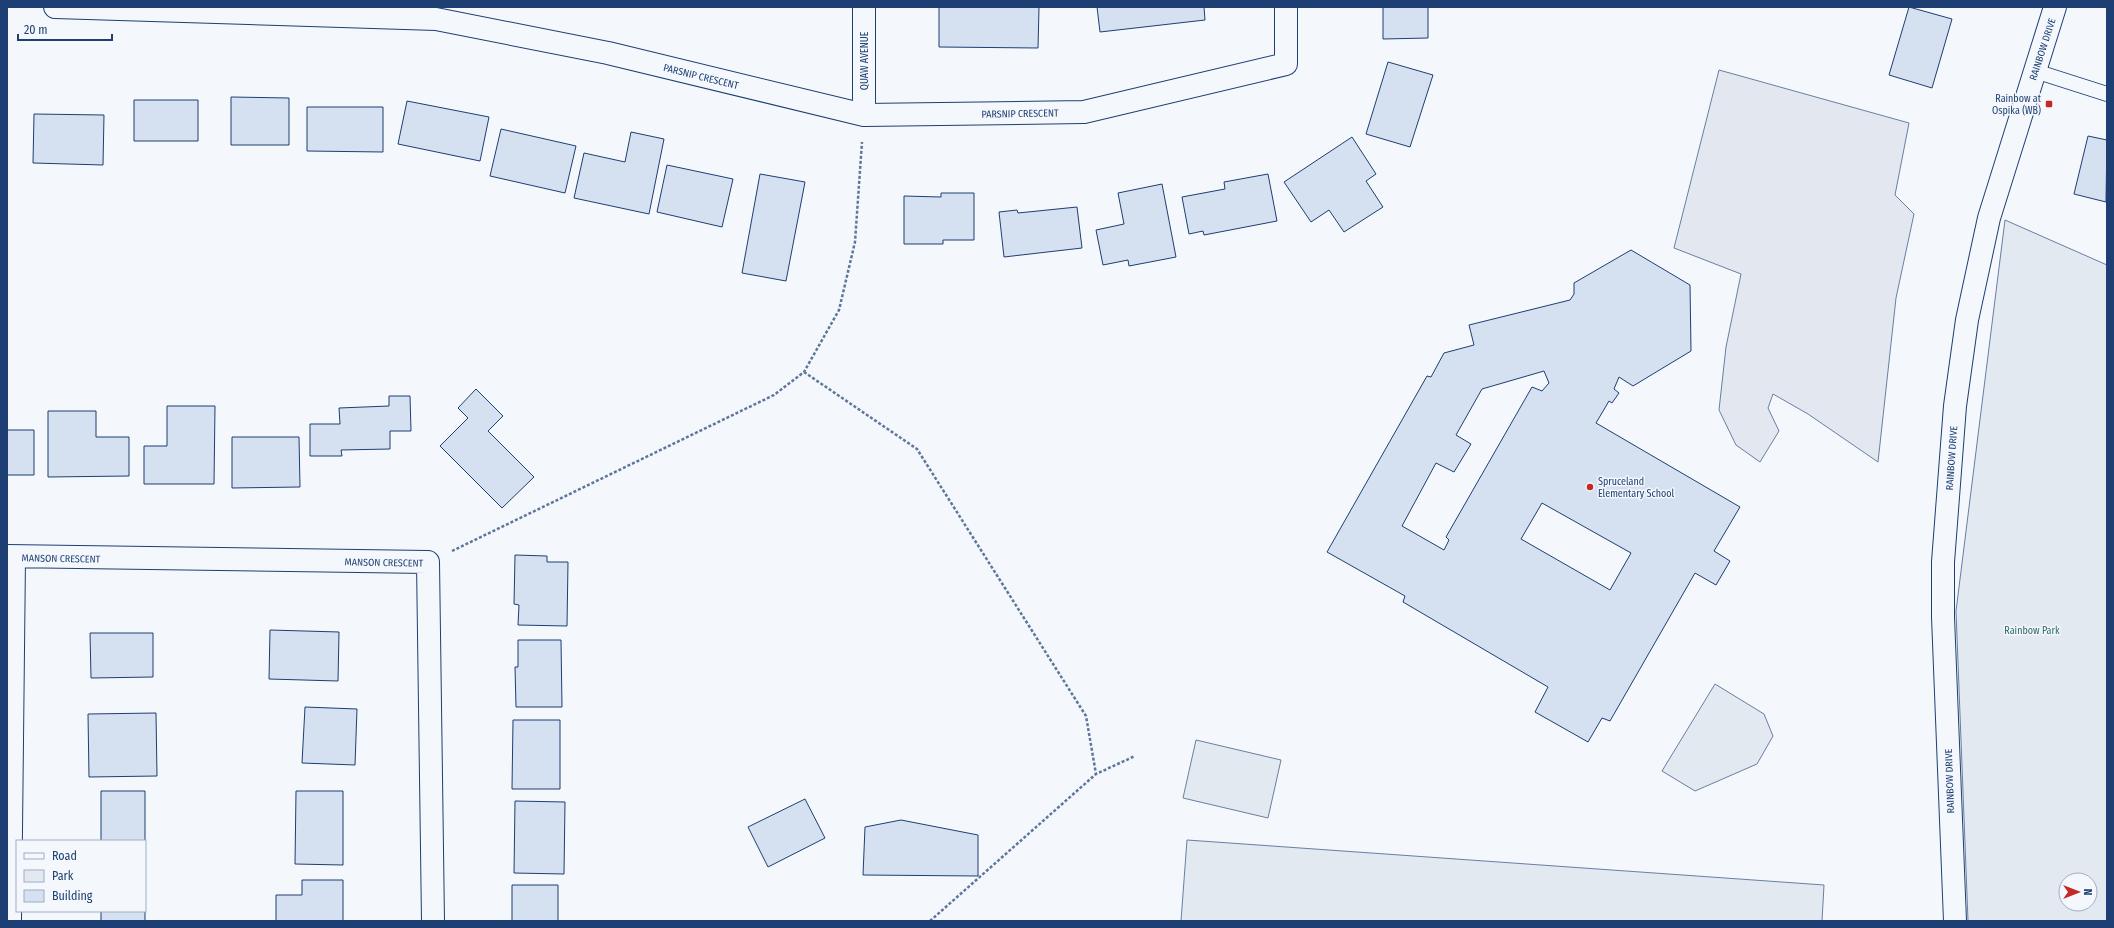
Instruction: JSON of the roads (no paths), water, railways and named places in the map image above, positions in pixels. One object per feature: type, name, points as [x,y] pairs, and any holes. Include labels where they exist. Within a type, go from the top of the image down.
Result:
[{"type":"street","name":"PARSNIP CRESCENT","points":[[55,7],[436,13],[864,115],[1084,112],[1286,64],[1286,7]]},
{"type":"street","name":"QUAW AVENUE","points":[[864,7],[864,115]]},
{"type":"street","name":"RAINBOW DRIVE","points":[[1955,921],[1943,617],[1943,562],[1955,406],[1967,320],[1990,218],[2055,7]]},
{"type":"street","name":"MANSON CRESCENT","points":[[10,557],[428,562],[433,921]]},
{"type":"street","points":[[10,557],[10,921]]},
{"type":"lane","points":[[2035,71],[2107,94]]},
{"type":"place","name":"Rainbow at Ospika (WB)","points":[[2049,104]]},
{"type":"place","name":"Spruceland Elementary School","points":[[1590,487]]},
{"type":"park label","name":"Rainbow Park","points":[[2032,630]]}]
